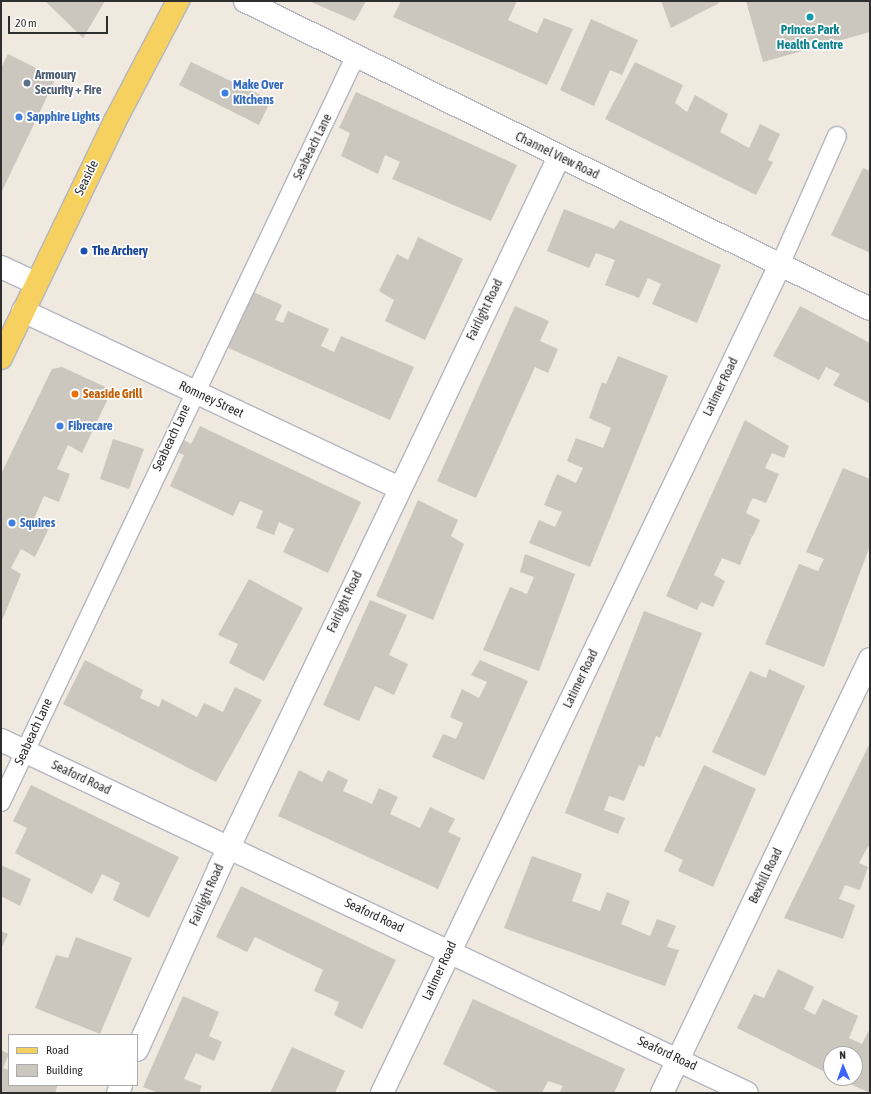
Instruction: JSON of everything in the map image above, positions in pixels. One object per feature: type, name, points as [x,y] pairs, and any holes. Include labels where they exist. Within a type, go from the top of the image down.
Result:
[{"type":"main road","name":"Seaside","points":[[1,358],[36,283],[178,1]]},
{"type":"street","name":"Channel View Road","points":[[245,1],[870,309]]},
{"type":"street","name":"Fairlight Road","points":[[138,1048],[229,848],[399,488],[559,157]]},
{"type":"street","name":"Latimer Road","points":[[382,1093],[780,265]]},
{"type":"street","points":[[1,267],[36,283]]},
{"type":"street","name":"Romney Street","points":[[23,311],[399,488]]},
{"type":"street","name":"Bexhill Road","points":[[662,1093],[870,659]]},
{"type":"street","name":"Seaford Road","points":[[1,740],[678,1059],[747,1093]]},
{"type":"lane","name":"Seabeach Lane","points":[[1,802],[194,392],[356,55]]},
{"type":"lane","points":[[780,265],[837,136]]},
{"type":"building","points":[[45,1],[105,1],[83,38]]},
{"type":"building","points":[[309,1],[366,1],[355,21]]},
{"type":"building","points":[[401,1],[517,1],[508,20],[537,33],[544,18],[573,29],[547,85],[393,17]]},
{"type":"building","points":[[661,1],[718,1],[719,3],[671,28]]},
{"type":"building","name":"Princes Park Health Centre","points":[[746,1],[870,1],[870,32],[763,62]]},
{"type":"building","points":[[591,19],[638,40],[622,75],[610,70],[594,106],[560,90]]},
{"type":"building","points":[[8,54],[56,78],[1,193],[1,68]]},
{"type":"building","name":"Make Over Kitchens","points":[[191,62],[271,100],[259,125],[179,85]]},
{"type":"building","points":[[635,62],[683,85],[675,103],[687,112],[695,95],[728,114],[720,132],[749,148],[760,124],[780,134],[768,160],[773,162],[756,195],[605,119]]},
{"type":"building","points":[[356,92],[517,165],[491,221],[392,179],[400,162],[385,155],[378,174],[341,156],[350,133],[339,128]]},
{"type":"building","points":[[863,168],[870,171],[870,253],[831,235]]},
{"type":"building","points":[[564,209],[614,229],[620,220],[721,265],[697,323],[652,304],[661,284],[648,278],[639,298],[605,285],[615,260],[596,253],[589,268],[547,251]]},
{"type":"building","points":[[418,237],[463,259],[425,340],[385,321],[394,300],[379,291],[397,254],[408,260]]},
{"type":"building","points":[[249,290],[282,305],[275,320],[283,323],[288,311],[329,329],[321,346],[334,352],[341,336],[414,367],[390,420],[224,346]]},
{"type":"building","points":[[515,306],[549,321],[540,341],[558,349],[548,373],[535,367],[476,498],[437,481]]},
{"type":"building","points":[[800,306],[870,343],[869,403],[833,385],[840,374],[826,367],[819,380],[773,356]]},
{"type":"building","points":[[618,356],[668,376],[590,567],[529,543],[539,520],[555,527],[562,512],[544,505],[557,474],[576,483],[583,468],[567,461],[576,438],[603,448],[611,428],[589,418],[602,382],[606,384]]},
{"type":"building","points":[[62,367],[112,390],[82,453],[68,445],[57,469],[70,474],[59,502],[44,496],[34,519],[49,528],[35,557],[21,549],[11,568],[21,574],[1,623],[1,474],[52,369]]},
{"type":"building","points":[[745,420],[789,446],[784,458],[772,453],[765,468],[779,474],[766,503],[753,498],[746,513],[760,520],[753,536],[739,531],[752,536],[740,565],[722,558],[714,575],[725,581],[713,607],[701,602],[697,610],[666,596]]},
{"type":"building","points":[[200,426],[361,502],[328,573],[283,552],[294,529],[279,522],[274,535],[256,528],[263,511],[240,501],[233,516],[170,486],[184,455],[176,452],[184,440],[191,444]]},
{"type":"building","points":[[113,439],[144,449],[129,489],[100,479]]},
{"type":"building","points":[[843,468],[870,479],[870,546],[824,667],[765,644],[799,564],[818,571],[824,559],[806,552]]},
{"type":"building","points":[[418,500],[458,520],[451,536],[464,544],[433,620],[376,596]]},
{"type":"building","points":[[525,554],[575,574],[539,671],[483,650],[510,587],[527,594],[534,577],[520,572]]},
{"type":"building","points":[[249,579],[303,608],[264,681],[229,663],[238,644],[218,635]]},
{"type":"building","points":[[370,600],[407,615],[389,655],[408,664],[394,695],[375,686],[359,721],[323,705]]},
{"type":"building","points":[[644,611],[702,633],[660,738],[656,736],[644,767],[639,765],[624,801],[609,796],[604,810],[625,818],[618,834],[565,813]]},
{"type":"building","points":[[85,660],[143,690],[140,698],[159,707],[162,699],[197,717],[204,703],[223,712],[235,687],[262,700],[216,782],[63,704]]},
{"type":"building","points":[[480,660],[528,681],[484,780],[432,757],[443,734],[456,739],[463,723],[450,717],[462,689],[479,698],[487,682],[471,675]]},
{"type":"building","points":[[769,669],[805,686],[765,776],[712,752],[750,671],[766,678]]},
{"type":"building","points":[[870,743],[870,843],[859,863],[868,867],[860,890],[845,885],[839,899],[855,905],[843,939],[784,918]]},
{"type":"building","points":[[704,765],[756,789],[713,887],[678,871],[683,860],[664,851]]},
{"type":"building","points":[[299,770],[322,782],[328,770],[348,780],[343,791],[372,804],[379,788],[398,797],[390,814],[420,828],[430,807],[455,819],[448,832],[461,838],[438,889],[278,816]]},
{"type":"building","points":[[31,785],[179,857],[149,918],[113,900],[120,883],[102,874],[92,894],[15,853],[27,828],[13,821]]},
{"type":"building","points":[[532,856],[582,874],[572,901],[600,911],[607,892],[630,901],[621,924],[650,936],[657,919],[676,926],[667,947],[679,950],[665,986],[504,928]]},
{"type":"building","points":[[1,865],[31,879],[20,906],[1,896]]},
{"type":"building","points":[[241,886],[396,960],[362,1029],[334,1015],[339,1002],[314,991],[323,970],[255,937],[247,952],[216,937]]},
{"type":"building","points":[[1,931],[8,934],[1,949]]},
{"type":"building","points":[[76,937],[132,958],[100,1034],[35,1008],[56,955],[68,958]]},
{"type":"building","points":[[778,969],[814,987],[804,1009],[815,1015],[823,999],[858,1016],[849,1038],[862,1044],[870,1028],[870,1093],[855,1086],[863,1086],[863,1046],[823,1046],[823,1071],[737,1028],[754,994],[764,998]]},
{"type":"building","points":[[183,996],[219,1012],[209,1036],[222,1042],[214,1061],[196,1053],[184,1079],[202,1086],[199,1093],[158,1093],[143,1087]]},
{"type":"building","points":[[473,999],[625,1069],[614,1093],[559,1093],[563,1086],[548,1081],[542,1093],[500,1093],[443,1064]]},
{"type":"building","points":[[292,1047],[345,1071],[335,1093],[270,1093]]},
{"type":"building","points":[[1,1050],[8,1054],[3,1068],[8,1070],[8,1086],[58,1086],[55,1093],[1,1093]]},
{"type":"place","name":"Princes Park Health Centre","points":[[810,17]]},
{"type":"place","name":"Armoury Security + Fire","points":[[27,83]]},
{"type":"place","name":"Make Over Kitchens","points":[[225,93]]},
{"type":"place","name":"Sapphire Lights","points":[[19,117]]},
{"type":"place","name":"The Archery","points":[[84,251]]},
{"type":"place","name":"Seaside Grill","points":[[75,394]]},
{"type":"place","name":"Fibrecare","points":[[60,426]]},
{"type":"place","name":"Squires","points":[[12,523]]}]
